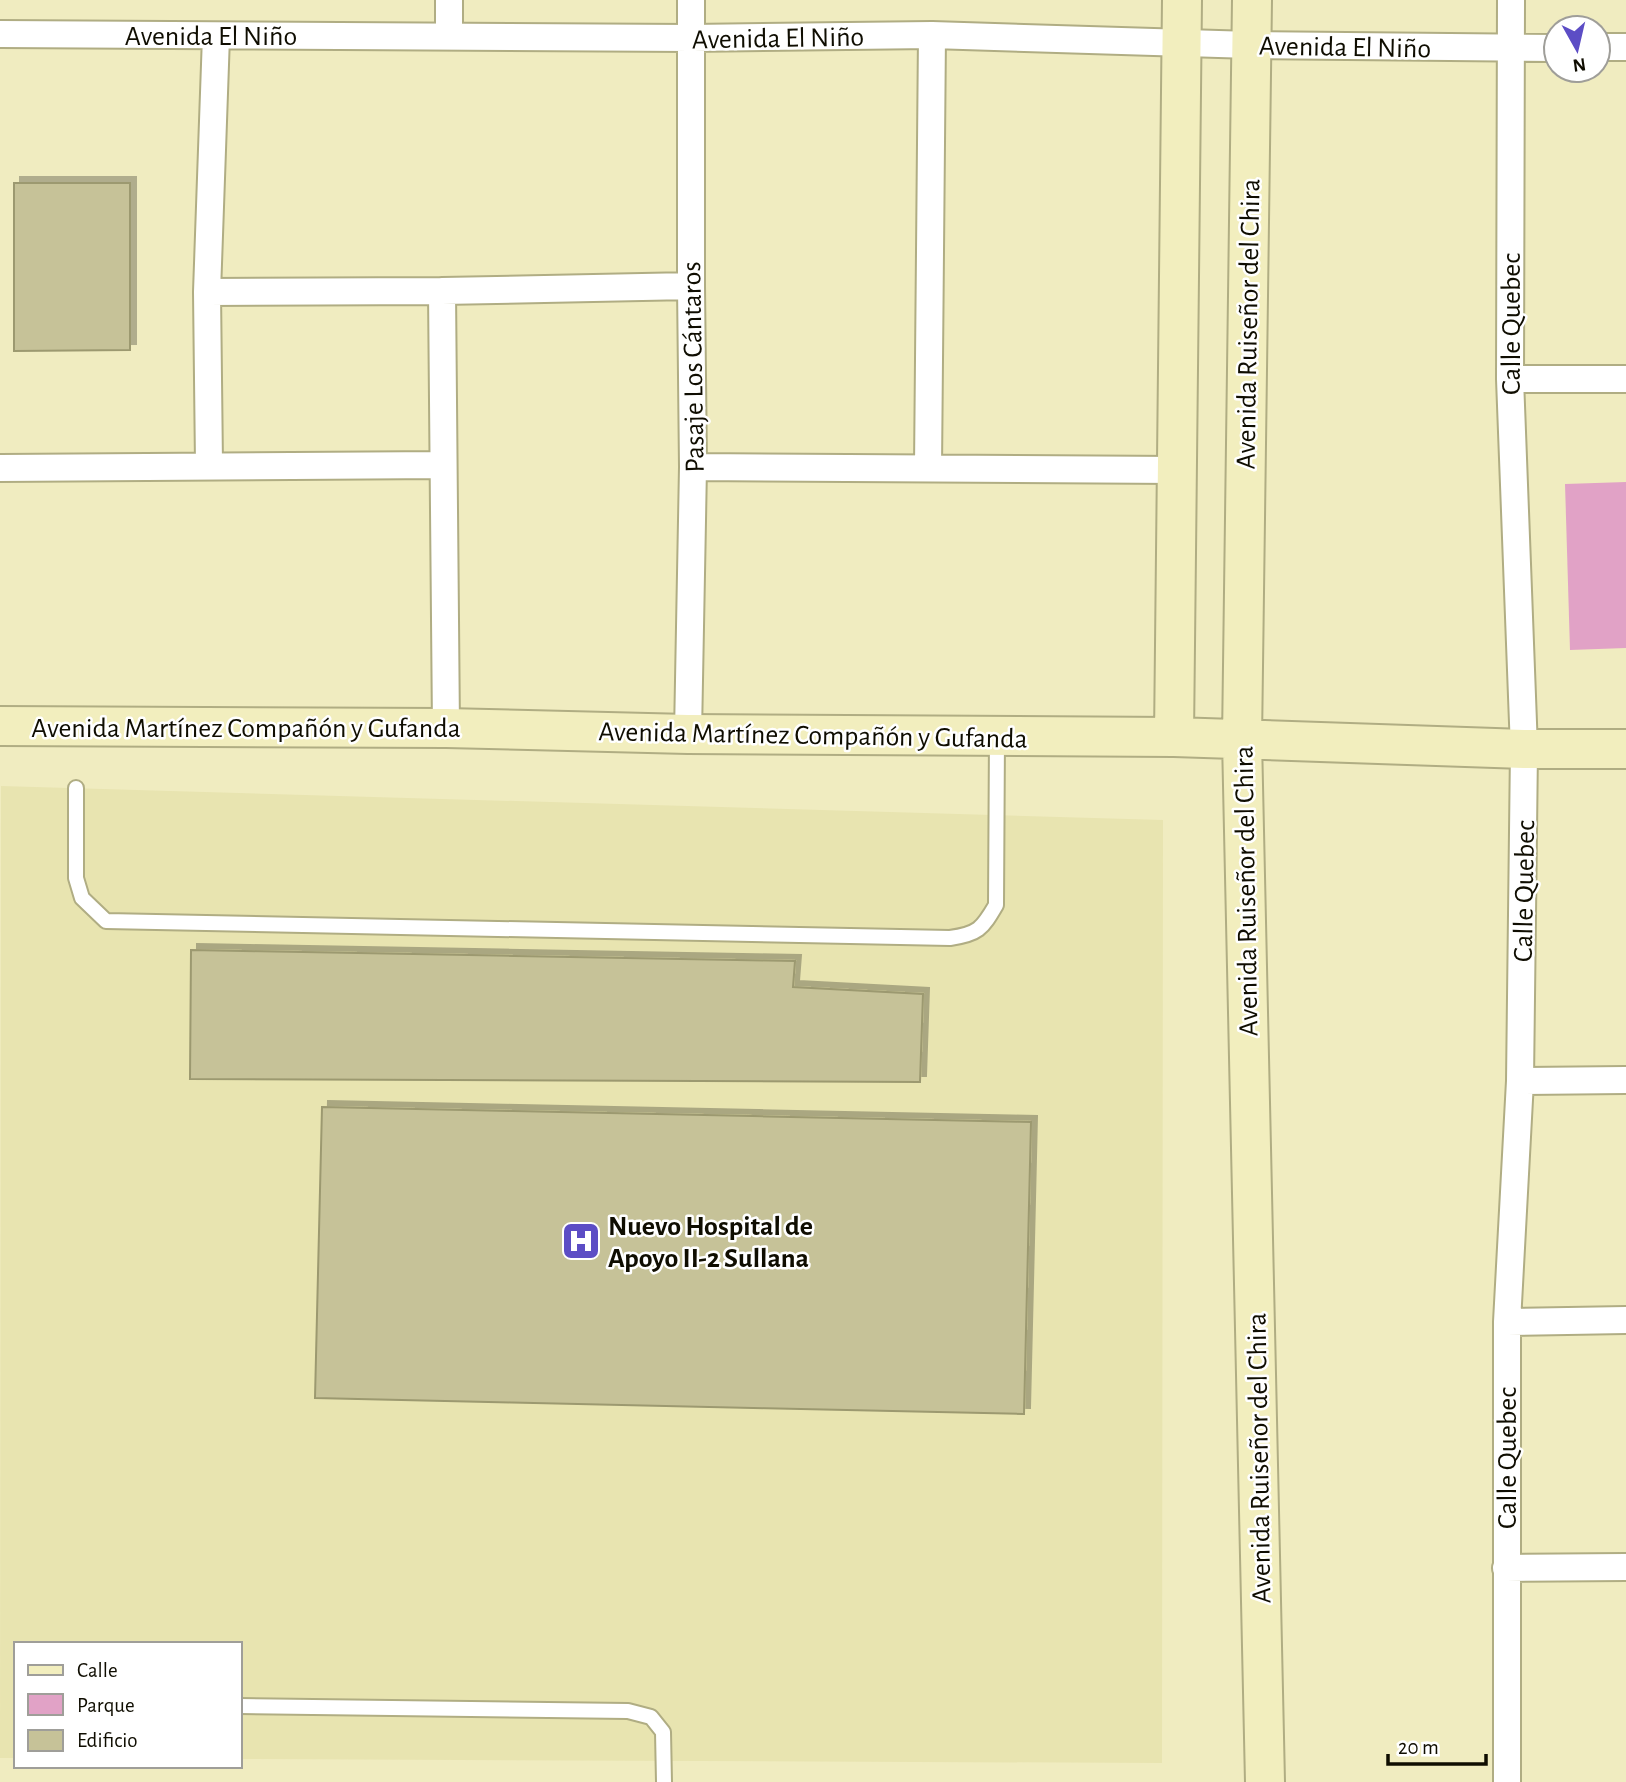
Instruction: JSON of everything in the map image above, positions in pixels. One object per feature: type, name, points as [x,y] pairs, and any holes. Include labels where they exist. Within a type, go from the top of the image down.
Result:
[{"type":"street","points":[[449,0],[449,35]]},
{"type":"street","name":"Pasaje Los Cántaros","points":[[688,734],[693,467],[691,0]]},
{"type":"street","points":[[1174,737],[1182,0]]},
{"type":"street","name":"Avenida Ruiseñor del Chira","points":[[1252,0],[1242,740],[1265,1782]]},
{"type":"street","name":"Calle Quebec","points":[[1507,1782],[1507,1322],[1520,1081],[1524,749],[1510,379],[1511,0]]},
{"type":"street","name":"Avenida El Niño","points":[[0,34],[691,38],[932,35],[1251,45],[1542,48]]},
{"type":"street","points":[[928,468],[932,35]]},
{"type":"street","points":[[209,465],[207,292],[216,36]]},
{"type":"street","points":[[207,292],[691,286]]},
{"type":"street","points":[[442,291],[446,728]]},
{"type":"street","points":[[1510,379],[1626,379]]},
{"type":"street","points":[[0,468],[443,465]]},
{"type":"street","points":[[693,467],[1178,470]]},
{"type":"street","name":"Avenida Martínez Compañón y Gufanda","points":[[0,726],[446,728],[688,734],[1174,737],[1524,749],[1626,749]]},
{"type":"street","points":[[1520,1081],[1626,1080]]},
{"type":"street","points":[[1507,1322],[1626,1320]]},
{"type":"street","points":[[1506,1568],[1626,1567]]},
{"type":"lane","points":[[76,788],[76,878],[82,898],[106,921],[950,938],[970,935],[984,926],[996,905],[997,736]]},
{"type":"lane","points":[[242,1706],[628,1711],[651,1717],[663,1732],[664,1782]]},
{"type":"shaded area","name":"Nuevo Hospital de Apoyo II-2 Sullana","points":[[1,786],[1163,820],[1162,1763],[242,1759],[242,1642],[14,1642],[14,1758],[0,1758]]},
{"type":"green space","points":[[1626,482],[1626,648],[1570,650],[1565,484]]},
{"type":"building","points":[[14,183],[130,183],[130,350],[14,351]]},
{"type":"building","points":[[191,950],[795,961],[793,987],[923,994],[920,1082],[190,1079]]},
{"type":"building","points":[[322,1107],[1031,1122],[1024,1414],[315,1398]]},
{"type":"place","name":"Nuevo Hospital de Apoyo II-2 Sullana","points":[[581,1241]]}]
